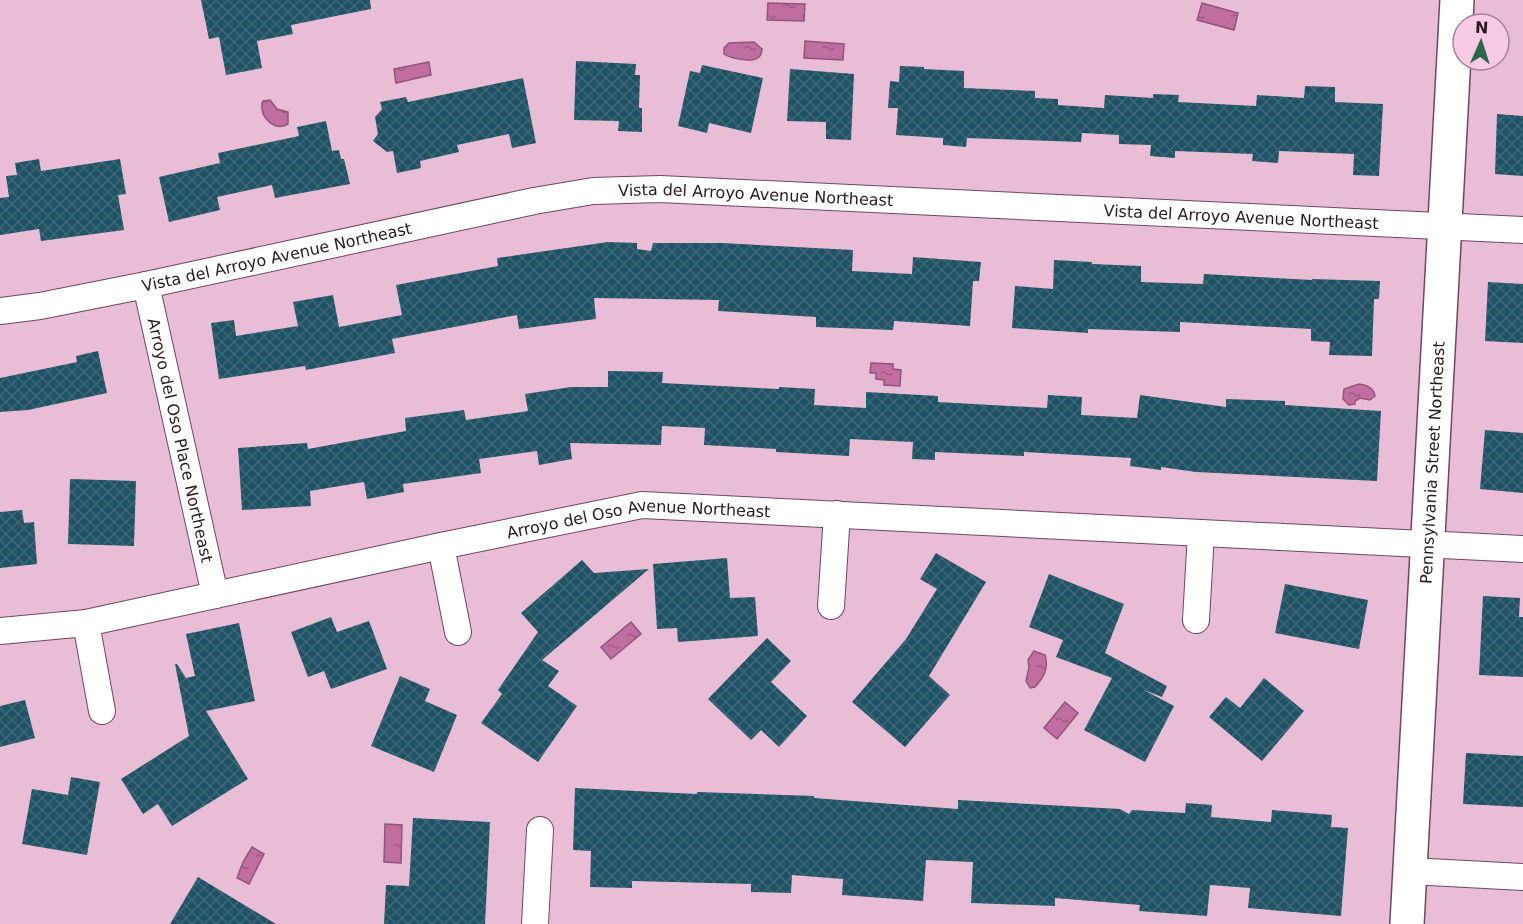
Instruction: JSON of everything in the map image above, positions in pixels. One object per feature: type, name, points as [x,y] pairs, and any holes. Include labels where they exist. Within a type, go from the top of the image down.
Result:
[{"type":"street","name":"Pennsylvania Street Northeast","points":[[1407,924],[1457,0]]},
{"type":"street","name":"Vista del Arroyo Avenue Northeast","points":[[0,311],[40,306],[146,285],[534,201],[593,191],[660,189],[1523,230]]},
{"type":"street","name":"Arroyo del Oso Place Northeast","points":[[146,285],[215,595]]},
{"type":"street","name":"Arroyo del Oso Avenue Northeast","points":[[0,631],[86,623],[642,505],[1523,549]]},
{"type":"street","points":[[831,606],[837,514]]},
{"type":"street","points":[[1197,620],[1201,534]]},
{"type":"street","points":[[441,546],[458,632]]},
{"type":"street","points":[[86,623],[102,711]]},
{"type":"street","points":[[535,924],[540,830]]},
{"type":"street","points":[[1410,872],[1523,877]]},
{"type":"water","points":[[768,3],[805,4],[804,21],[767,20]]},
{"type":"water","points":[[1202,3],[1238,13],[1234,30],[1197,20]]},
{"type":"water","points":[[805,41],[844,44],[843,60],[804,58]]},
{"type":"water","points":[[754,42],[762,49],[758,58],[741,59],[724,54],[724,48],[729,43]]},
{"type":"water","points":[[429,62],[431,75],[396,83],[394,69]]},
{"type":"water","points":[[270,100],[277,109],[288,112],[288,124],[273,125],[266,118],[262,103]]},
{"type":"water","points":[[871,363],[893,364],[893,369],[901,370],[900,386],[884,385],[884,380],[876,379],[876,373],[870,373]]},
{"type":"water","points":[[1359,384],[1369,387],[1375,396],[1370,400],[1360,398],[1355,401],[1355,404],[1349,405],[1343,399],[1344,389]]},
{"type":"water","points":[[631,622],[641,634],[611,659],[601,647]]},
{"type":"water","points":[[1034,651],[1045,655],[1046,668],[1035,687],[1030,688],[1026,681],[1028,660]]},
{"type":"water","points":[[1065,702],[1078,713],[1057,739],[1044,728]]},
{"type":"water","points":[[385,824],[402,825],[401,863],[384,862]]},
{"type":"water","points":[[252,847],[264,854],[249,884],[237,878]]},
{"type":"building","points":[[201,0],[370,0],[371,9],[291,25],[293,34],[257,41],[262,68],[226,75],[219,37],[209,39]]},
{"type":"building","points":[[576,61],[636,64],[635,75],[640,75],[639,108],[642,108],[642,132],[618,131],[619,121],[574,120]]},
{"type":"building","points":[[702,65],[763,78],[751,133],[709,123],[707,133],[678,126],[690,71],[700,73]]},
{"type":"building","points":[[900,66],[964,71],[964,88],[1035,91],[1035,98],[1058,99],[1058,105],[1104,108],[1105,95],[1153,98],[1153,94],[1179,95],[1178,102],[1256,106],[1257,95],[1304,98],[1305,86],[1335,87],[1335,102],[1383,104],[1379,176],[1353,175],[1354,154],[1279,151],[1278,163],[1252,161],[1253,154],[1175,151],[1175,158],[1150,156],[1151,145],[1119,144],[1119,135],[1082,133],[1081,142],[967,138],[966,147],[943,145],[943,138],[896,135],[898,108],[888,108],[890,81],[899,82]]},
{"type":"building","points":[[790,69],[854,74],[851,140],[826,139],[826,122],[787,121]]},
{"type":"building","points":[[523,78],[536,143],[512,148],[509,134],[457,145],[459,152],[420,161],[421,168],[397,173],[393,151],[387,152],[373,141],[378,134],[375,117],[382,109],[380,102],[406,97],[408,102]]},
{"type":"building","points":[[1497,114],[1523,116],[1523,176],[1495,174]]},
{"type":"building","points":[[326,121],[332,151],[339,150],[341,159],[344,159],[350,184],[275,198],[272,185],[217,197],[220,210],[169,222],[159,177],[220,163],[218,153],[299,136],[297,127]]},
{"type":"building","points":[[39,159],[41,171],[120,159],[126,194],[118,195],[124,230],[41,241],[39,229],[0,235],[0,198],[9,197],[6,176],[17,175],[15,163]]},
{"type":"building","points":[[608,242],[637,243],[637,249],[651,251],[653,243],[722,243],[853,250],[852,271],[912,274],[913,257],[981,262],[979,281],[973,281],[970,326],[894,321],[893,330],[816,327],[816,317],[718,311],[719,300],[594,298],[596,319],[519,329],[517,315],[392,339],[395,353],[306,370],[305,366],[219,379],[211,323],[234,320],[236,336],[298,326],[293,302],[333,295],[339,327],[402,315],[396,285],[498,266],[497,258]]},
{"type":"building","points":[[1054,260],[1141,266],[1141,282],[1203,284],[1204,274],[1380,281],[1379,299],[1374,299],[1372,356],[1329,355],[1330,342],[1311,341],[1311,329],[1180,322],[1180,332],[1088,329],[1088,333],[1012,328],[1015,286],[1053,289]]},
{"type":"building","points":[[1488,282],[1523,284],[1523,343],[1485,341]]},
{"type":"building","points":[[98,351],[107,393],[28,410],[0,412],[0,378],[77,362],[76,356]]},
{"type":"building","points":[[608,371],[663,372],[662,383],[815,389],[814,405],[866,408],[866,392],[938,396],[938,402],[1047,408],[1048,395],[1082,397],[1081,415],[1137,418],[1140,395],[1226,407],[1226,399],[1285,401],[1285,405],[1381,411],[1377,481],[1196,472],[1161,467],[1161,470],[1130,466],[1131,458],[1024,452],[1024,456],[935,452],[935,460],[912,459],[913,442],[850,439],[849,456],[776,452],[776,449],[704,445],[705,428],[662,426],[661,445],[570,443],[572,459],[539,465],[537,451],[479,459],[481,473],[403,484],[404,492],[367,499],[364,482],[310,491],[311,506],[242,510],[238,448],[307,443],[308,449],[406,431],[405,418],[464,410],[466,420],[528,411],[525,394],[571,387],[608,387]]},
{"type":"building","points":[[1485,430],[1523,433],[1523,493],[1480,489]]},
{"type":"building","points":[[70,479],[136,481],[134,546],[68,544]]},
{"type":"building","points":[[22,510],[24,523],[34,522],[37,564],[0,568],[0,512]]},
{"type":"building","points":[[936,553],[986,582],[929,676],[950,695],[905,747],[852,702],[906,639],[937,589],[920,579]]},
{"type":"building","points":[[727,558],[730,598],[755,597],[758,636],[678,642],[677,628],[657,629],[653,564]]},
{"type":"building","points":[[582,560],[594,573],[649,569],[542,660],[559,671],[548,686],[577,706],[538,762],[481,723],[502,694],[498,690],[538,632],[521,613]]},
{"type":"building","points":[[1049,574],[1124,604],[1105,653],[1167,686],[1162,697],[1144,690],[1174,706],[1145,762],[1084,730],[1112,678],[1056,657],[1063,640],[1029,627]]},
{"type":"building","points":[[1285,584],[1368,600],[1359,649],[1275,633]]},
{"type":"building","points":[[1483,596],[1520,598],[1519,617],[1523,617],[1523,677],[1479,675]]},
{"type":"building","points":[[331,617],[337,632],[369,621],[387,669],[331,689],[324,671],[308,677],[291,632]]},
{"type":"building","points":[[239,623],[255,701],[206,711],[248,779],[172,826],[158,804],[143,814],[121,779],[189,736],[175,664],[186,678],[195,676],[186,634]]},
{"type":"building","points":[[767,638],[791,661],[771,682],[807,716],[779,747],[761,730],[751,740],[708,699]]},
{"type":"building","points":[[400,676],[430,689],[425,701],[457,715],[434,772],[371,746]]},
{"type":"building","points":[[1264,678],[1304,711],[1262,761],[1209,717],[1226,697],[1240,708]]},
{"type":"building","points":[[25,700],[35,738],[0,747],[0,706]]},
{"type":"building","points":[[1466,753],[1523,756],[1523,807],[1463,804]]},
{"type":"building","points":[[71,777],[100,782],[87,855],[22,844],[32,789],[68,795]]},
{"type":"building","points":[[575,788],[697,794],[697,792],[814,796],[814,798],[958,809],[958,800],[1120,809],[1129,814],[1132,810],[1185,813],[1186,803],[1212,805],[1211,817],[1271,822],[1272,810],[1332,815],[1331,827],[1348,828],[1341,916],[1248,908],[1250,888],[1210,885],[1207,916],[1139,911],[1140,905],[1055,898],[1055,906],[971,903],[973,862],[926,860],[923,901],[842,895],[843,879],[792,875],[791,893],[751,892],[751,884],[632,881],[632,888],[590,887],[591,851],[573,850]]},
{"type":"building","points":[[413,818],[490,822],[485,924],[384,924],[386,885],[409,886]]},
{"type":"building","points":[[198,877],[276,924],[170,924]]}]
